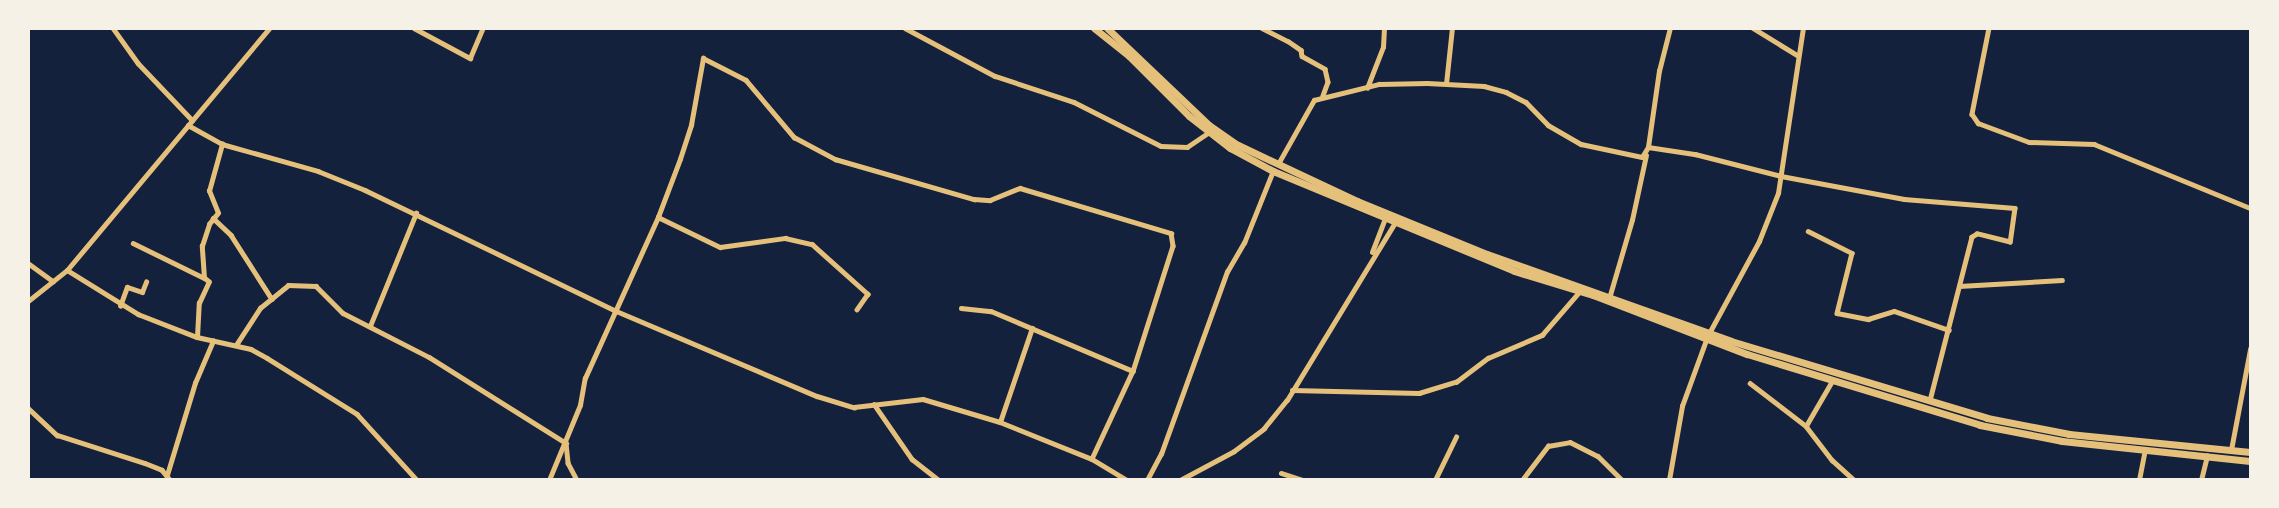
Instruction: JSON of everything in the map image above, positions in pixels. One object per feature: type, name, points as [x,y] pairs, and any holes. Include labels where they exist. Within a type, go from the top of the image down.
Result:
[{"type":"highway","points":[[1094,28],[1129,56],[1208,133],[1276,167],[1514,270],[1580,291],[1832,381],[2007,431],[2145,446],[2250,452]]},
{"type":"highway","points":[[1107,28],[1209,125],[1276,167]]},
{"type":"highway","points":[[1396,220],[1487,254],[1610,295],[1708,337],[1930,401],[2042,430],[2207,456],[2250,460]]},
{"type":"street","points":[[113,28],[138,63],[190,122],[222,144],[318,171],[416,213],[614,310],[828,400],[845,406],[924,399],[1000,423],[1092,459],[1127,480]]},
{"type":"street","points":[[28,301],[67,270],[269,28]]},
{"type":"street","points":[[414,28],[470,58],[483,28]]},
{"type":"street","points":[[906,28],[995,75],[1074,102],[1161,146],[1187,147],[1208,133]]},
{"type":"street","points":[[1262,28],[1288,41],[1301,50],[1302,56],[1325,69],[1328,82],[1323,96]]},
{"type":"street","points":[[1366,88],[1383,47],[1384,28]]},
{"type":"street","points":[[1446,84],[1452,28]]},
{"type":"street","points":[[1610,295],[1648,147],[1659,71],[1670,28]]},
{"type":"street","points":[[1753,28],[1797,55]]},
{"type":"street","points":[[1669,480],[1682,406],[1708,337],[1759,241],[1781,176],[1797,55],[1803,28]]},
{"type":"street","points":[[1989,28],[1972,114],[1978,123],[2029,142],[2094,144],[2250,208]]},
{"type":"street","points":[[577,480],[568,463],[566,433],[580,405],[585,378],[658,217],[691,126],[703,58],[746,80],[794,137],[835,159],[974,198],[990,200],[1020,188],[1171,233],[1173,246],[1133,371],[1092,459]]},
{"type":"street","points":[[1147,480],[1161,454],[1227,272],[1244,243],[1276,167],[1309,106],[1323,96],[1366,88],[1446,84],[1506,92],[1527,102],[1548,125],[1581,144],[1646,155]]},
{"type":"street","points":[[204,278],[202,246],[213,218],[218,213],[209,191],[222,144]]},
{"type":"street","points":[[1648,147],[1695,154],[1781,176],[1904,199],[2015,208],[2010,242],[1977,234],[1972,237],[1930,401]]},
{"type":"street","points":[[370,326],[416,213]]},
{"type":"street","points":[[1369,259],[1386,216]]},
{"type":"street","points":[[658,217],[720,247],[785,238],[812,243],[868,294],[857,310]]},
{"type":"street","points":[[213,218],[236,242],[272,299]]},
{"type":"street","points":[[1180,480],[1234,451],[1264,428],[1292,390],[1369,259],[1396,220]]},
{"type":"street","points":[[1808,231],[1852,253],[1837,313],[1868,319],[1894,311],[1949,330]]},
{"type":"street","points":[[132,243],[209,282],[199,303],[197,337]]},
{"type":"street","points":[[28,263],[53,281]]},
{"type":"street","points":[[67,270],[120,306],[197,337],[236,345],[267,358],[357,414],[417,480]]},
{"type":"street","points":[[1959,286],[2062,280]]},
{"type":"street","points":[[120,306],[127,287],[142,292],[146,282]]},
{"type":"street","points":[[236,345],[248,323],[288,285],[311,284],[343,313],[429,357],[566,443]]},
{"type":"street","points":[[1292,390],[1419,393],[1456,382],[1488,358],[1542,335],[1580,291]]},
{"type":"street","points":[[961,308],[991,311],[1133,371]]},
{"type":"street","points":[[1000,423],[1032,328]]},
{"type":"street","points":[[28,408],[65,440],[146,463],[168,477],[195,383],[213,341]]},
{"type":"street","points":[[2231,450],[2250,349]]},
{"type":"street","points":[[1806,426],[1832,381]]},
{"type":"street","points":[[1750,383],[1806,426],[1832,460],[1854,480]]},
{"type":"street","points":[[874,404],[912,459],[939,480]]},
{"type":"street","points":[[1435,480],[1456,436]]},
{"type":"street","points":[[1522,480],[1548,446],[1570,442],[1598,456],[1622,480]]},
{"type":"street","points":[[549,480],[566,443]]},
{"type":"street","points":[[2139,480],[2145,446]]},
{"type":"street","points":[[2201,480],[2207,456]]},
{"type":"street","points":[[1281,473],[1302,480]]}]
